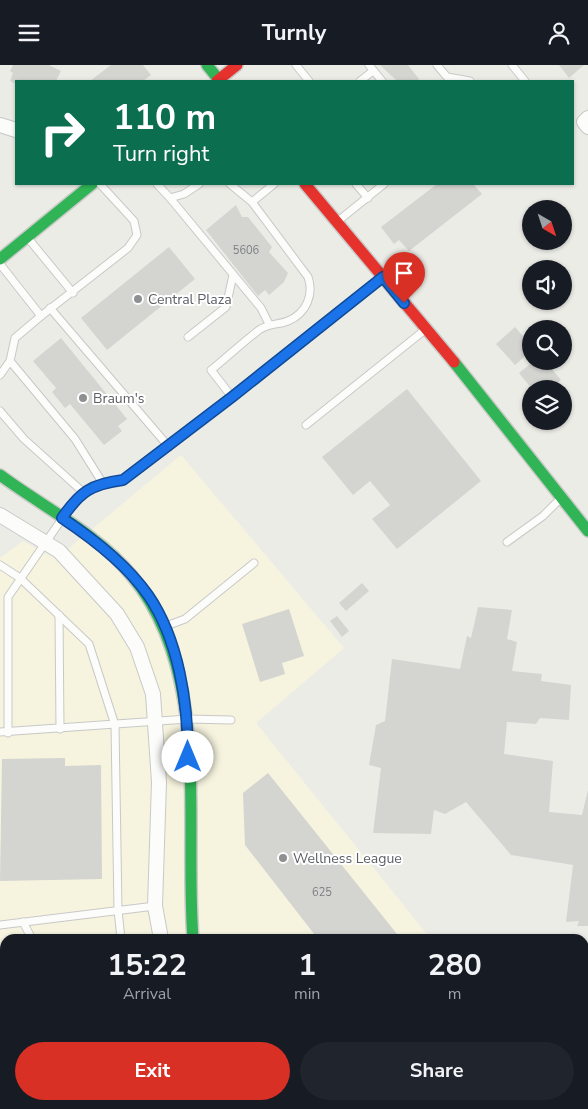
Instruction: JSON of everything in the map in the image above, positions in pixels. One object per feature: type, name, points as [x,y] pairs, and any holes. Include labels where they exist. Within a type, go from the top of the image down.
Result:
[{"type":"street","points":[[207,65],[217,80]]},
{"type":"street","points":[[219,80],[237,65]]},
{"type":"street","points":[[0,125],[15,131]]},
{"type":"street","points":[[0,259],[91,185]]},
{"type":"street","points":[[306,185],[474,386],[588,531]]},
{"type":"street","points":[[0,475],[82,532],[131,575],[148,594],[164,627],[176,660],[188,719],[189,906],[193,934]]},
{"type":"street","points":[[0,515],[46,543],[65,558],[117,614],[138,647],[153,694],[159,782],[155,906],[160,934]]},
{"type":"lane","points":[[296,65],[308,80]]},
{"type":"lane","points":[[437,65],[450,79]]},
{"type":"lane","points":[[512,65],[525,80]]},
{"type":"lane","points":[[361,80],[371,68],[381,80]]},
{"type":"lane","points":[[0,375],[10,361],[15,338],[50,308],[73,293],[128,248],[137,235],[134,221],[101,185]]},
{"type":"lane","points":[[158,185],[261,308],[269,324]]},
{"type":"lane","points":[[170,198],[184,194],[198,185]]},
{"type":"lane","points":[[231,185],[252,202],[308,277],[312,287],[310,300],[289,321],[269,324],[210,371],[232,397]]},
{"type":"lane","points":[[252,202],[273,185]]},
{"type":"lane","points":[[357,185],[368,197]]},
{"type":"lane","points":[[337,222],[383,185]]},
{"type":"lane","points":[[27,237],[73,293]]},
{"type":"lane","points":[[0,264],[41,316]]},
{"type":"lane","points":[[188,337],[226,307],[233,275]]},
{"type":"lane","points":[[231,719],[188,719],[4,732],[8,597],[62,518],[83,492],[102,482],[123,480],[168,447],[383,277]]},
{"type":"lane","points":[[50,308],[168,447]]},
{"type":"lane","points":[[306,425],[426,329]]},
{"type":"lane","points":[[10,361],[75,439],[102,482]]},
{"type":"lane","points":[[0,411],[24,439],[83,492]]},
{"type":"lane","points":[[507,543],[543,516],[561,498]]},
{"type":"lane","points":[[164,627],[185,619],[254,563]]},
{"type":"lane","points":[[1,567],[20,578],[88,644],[115,725],[118,910],[120,934]]},
{"type":"lane","points":[[59,615],[60,729]]},
{"type":"lane","points":[[0,925],[155,906]]},
{"type":"lane","points":[[23,922],[29,934]]},
{"type":"shaded area","points":[[181,455],[344,648],[256,723],[427,934],[0,934],[0,558],[23,541],[56,559]]},
{"type":"building","points":[[13,65],[49,65],[61,71],[56,80],[15,80],[15,84],[10,81],[13,73],[10,71]]},
{"type":"building","points":[[111,65],[143,65],[151,75],[144,80],[91,80]]},
{"type":"building","points":[[380,65],[408,65],[419,79],[418,80],[396,80]]},
{"type":"building","points":[[559,65],[584,65],[569,78]]},
{"type":"building","points":[[436,185],[474,185],[482,194],[409,251],[399,240],[394,244],[381,227]]},
{"type":"building","points":[[236,205],[242,217],[248,217],[272,247],[269,252],[288,273],[284,282],[269,295],[265,290],[258,296],[206,230]]},
{"type":"building","name":"Central Plaza","points":[[169,247],[195,279],[107,350],[81,318]]},
{"type":"building","points":[[515,327],[522,335],[522,359],[515,365],[496,344]]},
{"type":"building","name":"Braum's","points":[[61,338],[127,419],[118,426],[122,431],[104,445],[70,404],[65,408],[52,392],[56,388],[33,361]]},
{"type":"building","points":[[523,370],[553,370],[561,380],[525,380],[519,373]]},
{"type":"building","points":[[407,389],[481,481],[397,549],[372,519],[390,505],[370,481],[353,495],[322,457]]},
{"type":"building","points":[[362,583],[369,591],[346,611],[339,603]]},
{"type":"building","points":[[478,607],[512,610],[507,639],[517,642],[512,671],[542,674],[541,681],[571,685],[569,720],[540,718],[536,724],[507,722],[504,754],[553,761],[549,812],[582,815],[588,790],[588,926],[577,926],[579,921],[566,922],[573,865],[511,855],[466,802],[445,814],[434,810],[431,834],[373,833],[381,768],[369,765],[376,725],[385,721],[392,659],[460,669],[467,636],[471,638]]},
{"type":"building","points":[[289,609],[304,656],[282,663],[285,674],[260,682],[242,624]]},
{"type":"building","points":[[337,616],[349,631],[342,637],[330,621]]},
{"type":"building","points":[[65,758],[65,766],[101,765],[102,879],[0,881],[2,759]]},
{"type":"building","points":[[268,773],[397,934],[314,934],[245,845],[243,793]]},
{"type":"traffic: fast","points":[[207,65],[219,80]]},
{"type":"traffic: fast","points":[[0,259],[91,185]]},
{"type":"traffic: fast","points":[[454,362],[588,531]]},
{"type":"traffic: fast","points":[[0,475],[103,547],[132,576],[157,615],[174,657],[184,702],[191,798],[193,934]]},
{"type":"traffic: jam","points":[[218,80],[237,65]]},
{"type":"traffic: jam","points":[[306,185],[454,362]]},
{"type":"place","name":"Central Plaza","points":[[138,299]]},
{"type":"place","name":"Braum's","points":[[83,398]]},
{"type":"place","name":"Wellness League","points":[[283,858]]},
{"type":"route","points":[[188,757],[188,719],[176,660],[160,615],[148,594],[131,575],[82,532],[62,518],[74,500],[83,492],[102,482],[123,480],[168,447],[383,277],[404,303]]}]
